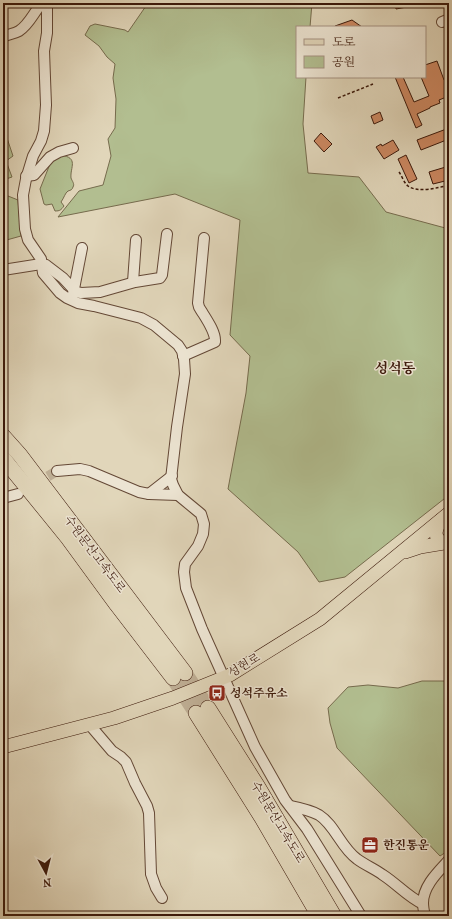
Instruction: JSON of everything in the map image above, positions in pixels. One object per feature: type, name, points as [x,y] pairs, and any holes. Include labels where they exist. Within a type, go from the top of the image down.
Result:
[{"type":"highway","name":"수원문산고속도로","points":[[3,436],[20,455],[179,675],[122,612],[68,538],[3,458]]},
{"type":"highway","name":"수원문산고속도로","points":[[320,916],[262,818],[202,711],[258,787],[334,916]]},
{"type":"main road","name":"성현로","points":[[3,747],[114,718],[173,698],[230,675],[320,618],[445,516]]},
{"type":"main road","points":[[445,516],[438,526],[436,535],[438,539],[447,542]]},
{"type":"main road","points":[[400,553],[420,547],[447,542]]},
{"type":"street","points":[[3,37],[18,31],[28,23],[42,3]]},
{"type":"street","points":[[47,3],[47,33],[44,51],[46,105],[44,131],[26,176],[23,195],[25,229],[28,240],[41,259],[43,273],[66,298],[78,303],[141,318],[154,325],[178,345],[182,351],[185,374],[171,479],[172,485],[178,495],[201,514],[204,524],[203,534],[198,546],[185,564],[184,582],[223,678],[256,747],[285,800],[307,829],[361,916]]},
{"type":"street","points":[[26,176],[34,175],[50,157],[59,152],[73,148]]},
{"type":"street","points":[[3,270],[41,264],[46,265],[63,278],[76,292],[100,292],[133,282],[160,278],[162,275],[166,234]]},
{"type":"street","points":[[183,356],[215,342],[213,332],[198,303],[204,238]]},
{"type":"street","points":[[133,282],[136,240]]},
{"type":"street","points":[[71,300],[82,248]]},
{"type":"street","points":[[57,471],[80,469],[89,471],[139,492],[149,494],[178,495]]},
{"type":"street","points":[[149,494],[172,476]]},
{"type":"street","points":[[3,498],[18,494]]},
{"type":"street","points":[[89,724],[112,751],[126,762],[134,783],[147,806],[149,813],[151,874],[156,888],[162,898]]},
{"type":"street","points":[[290,806],[312,811],[321,816],[343,845],[357,859],[383,875],[422,904]]},
{"type":"street","points":[[425,916],[422,904],[428,885],[449,860]]},
{"type":"path","points":[[338,98],[373,84]]},
{"type":"path","points":[[399,172],[406,184],[413,189],[432,189],[449,185]]},
{"type":"green space","points":[[148,3],[312,3],[310,26],[296,26],[296,78],[306,78],[303,124],[308,173],[359,177],[386,212],[449,229],[449,495],[345,577],[319,582],[298,552],[228,489],[246,393],[250,356],[230,335],[240,220],[175,194],[58,217],[79,191],[103,185],[111,156],[108,139],[115,128],[116,99],[113,78],[115,64],[107,57],[99,46],[85,35],[90,26],[95,24],[125,30],[128,32]]},
{"type":"green space","points":[[3,133],[7,138],[13,156],[6,161],[12,177],[3,180]]},
{"type":"green space","points":[[61,155],[67,156],[72,161],[71,178],[74,186],[66,193],[61,202],[64,206],[60,210],[55,211],[52,204],[44,204],[40,189],[53,159]]},
{"type":"green space","points":[[3,194],[18,200],[21,236],[3,241]]},
{"type":"green space","points":[[422,681],[447,681],[447,740],[449,744],[449,850],[440,856],[337,748],[330,723],[328,708],[348,687],[368,685],[398,688]]},
{"type":"building","points":[[395,3],[411,3],[412,6],[396,9]]},
{"type":"building","points":[[352,20],[361,26],[335,26]]},
{"type":"building","points":[[437,61],[449,89],[449,96],[439,100],[440,103],[417,114],[422,125],[416,128],[395,78],[403,78],[414,102],[429,96],[421,78],[426,78],[426,65]]},
{"type":"building","points":[[380,112],[383,120],[374,124],[371,116]]},
{"type":"building","points":[[449,128],[449,139],[421,150],[417,140]]},
{"type":"building","points":[[321,133],[332,144],[324,152],[314,141]]},
{"type":"building","points":[[393,140],[399,150],[384,159],[376,147],[381,144],[382,146]]},
{"type":"building","points":[[406,155],[417,179],[409,183],[398,159]]},
{"type":"building","points":[[449,166],[449,180],[433,184],[429,172]]},
{"type":"tunnel","points":[[35,484],[57,471]]},
{"type":"tunnel","points":[[185,673],[208,708]]},
{"type":"tunnel","points":[[173,678],[196,713]]},
{"type":"place","name":"성석주유소","points":[[217,693]]},
{"type":"place","name":"한진통운","points":[[370,845]]},
{"type":"district","name":"성석동","points":[[395,368]]}]
